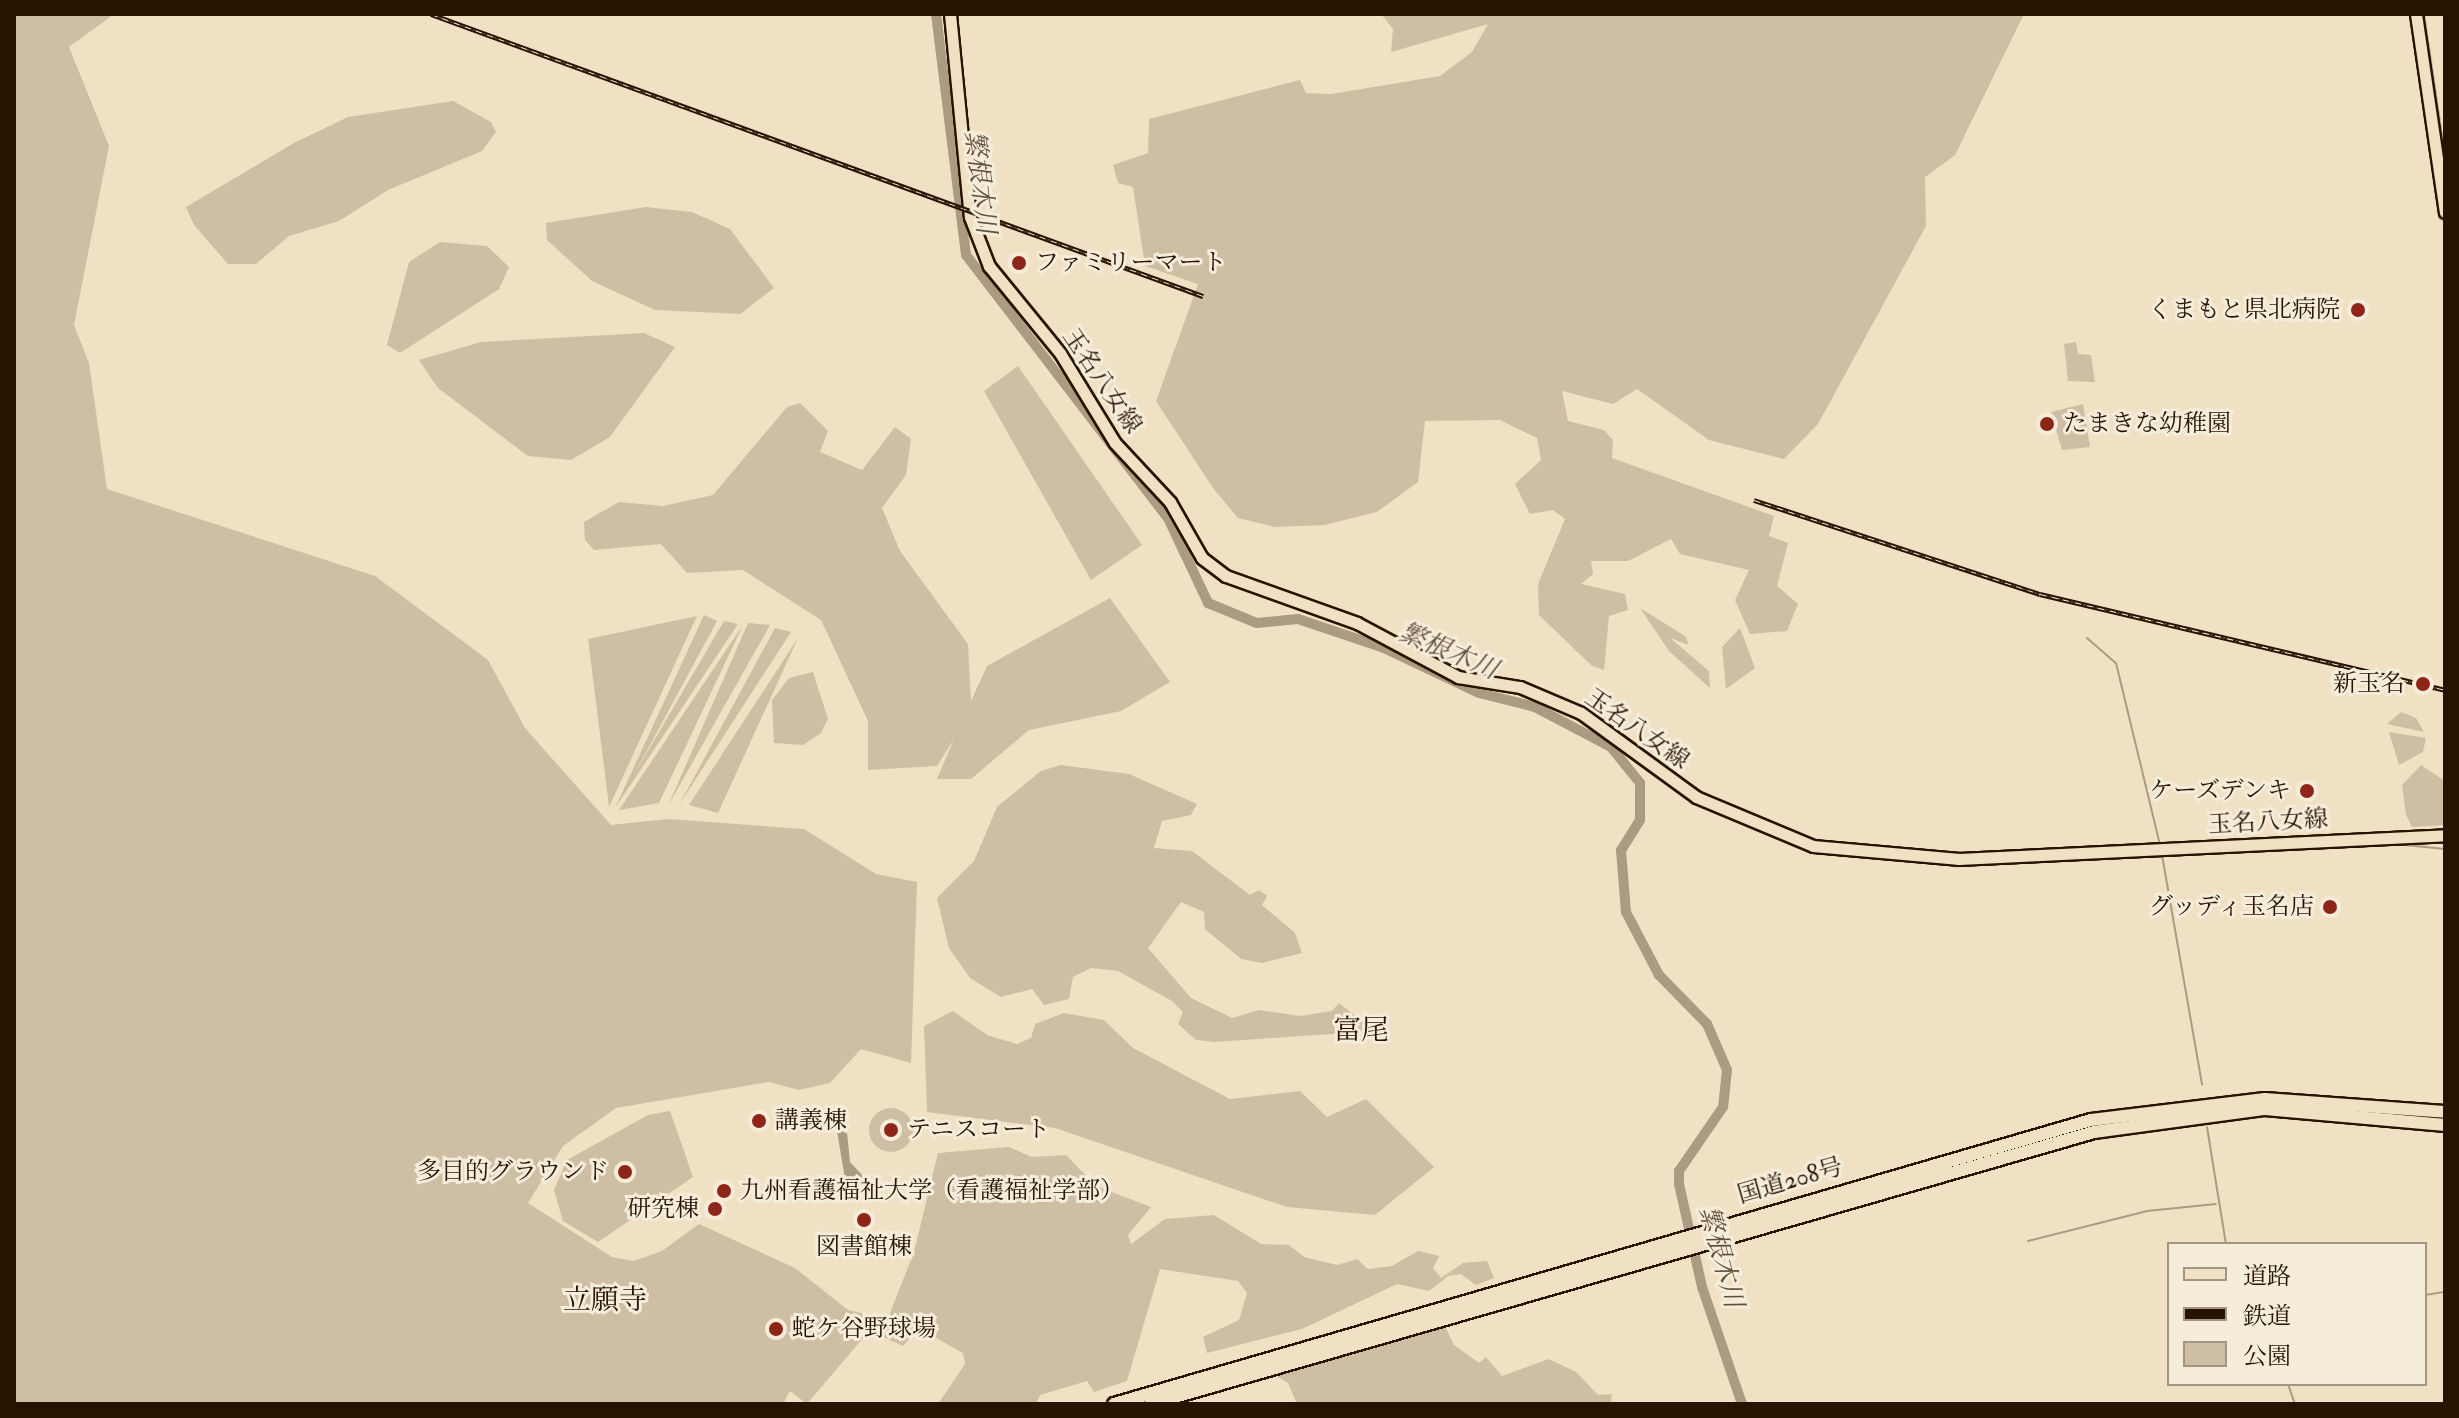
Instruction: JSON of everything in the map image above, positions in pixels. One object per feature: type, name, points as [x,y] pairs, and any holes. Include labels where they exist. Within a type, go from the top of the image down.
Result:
[{"type":"highway","name":"国道208号","points":[[1150,1404],[2010,1139],[2136,1112],[2265,1099],[2445,1112]]},
{"type":"highway","name":"国道208号","points":[[1713,1233],[2011,1152],[2138,1123],[2265,1109],[2445,1125]]},
{"type":"highway","name":"国道208号","points":[[1114,1404],[1680,1243]]},
{"type":"main road","name":"玉名八女線","points":[[950,14],[970,217],[989,266],[1060,353],[1115,443],[1170,502],[1202,558],[1226,576],[1357,623],[1458,677],[1520,687],[1581,713],[1696,797],[1813,846],[1959,859],[2445,835]]},
{"type":"main road","points":[[2416,14],[2445,212]]},
{"type":"green space","points":[[14,14],[114,14],[69,47],[109,146],[74,325],[89,363],[107,489],[375,576],[488,660],[525,728],[611,825],[668,819],[804,829],[876,874],[917,882],[911,1063],[861,1049],[830,1083],[799,1090],[769,1082],[616,1108],[563,1146],[528,1203],[612,1257],[634,1261],[662,1251],[699,1224],[795,1268],[848,1310],[870,1315],[863,1338],[807,1404],[790,1391],[783,1404],[14,1404]]},
{"type":"green space","points":[[1381,14],[2024,14],[1955,155],[1925,177],[1926,226],[1818,424],[1784,459],[1709,440],[1637,389],[1613,404],[1562,391],[1568,421],[1604,430],[1613,440],[1612,458],[1774,516],[1769,536],[1788,543],[1777,586],[1798,604],[1787,631],[1750,634],[1735,600],[1749,570],[1680,554],[1671,539],[1628,561],[1591,561],[1593,574],[1581,584],[1625,594],[1628,610],[1609,616],[1604,670],[1592,666],[1539,615],[1538,584],[1565,519],[1553,510],[1530,514],[1515,484],[1541,460],[1537,438],[1500,420],[1425,421],[1418,482],[1377,512],[1325,525],[1275,527],[1238,518],[1213,488],[1156,401],[1198,284],[1145,266],[1133,187],[1118,183],[1113,165],[1148,153],[1149,119],[1300,80],[1306,93],[1331,94],[1440,76],[1472,52],[1488,24],[1391,52],[1393,29]]},
{"type":"green space","points":[[453,101],[491,122],[496,132],[482,151],[388,190],[339,221],[289,236],[256,264],[228,264],[194,225],[186,207],[294,143],[348,117]]},
{"type":"green space","points":[[646,207],[692,212],[730,229],[774,288],[740,314],[655,310],[592,281],[547,240],[546,223]]},
{"type":"green space","points":[[440,242],[487,246],[509,267],[499,289],[400,353],[387,345],[409,262]]},
{"type":"green space","points":[[644,333],[675,347],[610,437],[571,460],[528,456],[438,388],[419,360],[481,342]]},
{"type":"green space","points":[[2076,342],[2078,354],[2091,355],[2095,382],[2068,381],[2064,344]]},
{"type":"green space","points":[[1018,366],[1142,545],[1091,580],[984,391]]},
{"type":"green space","points":[[800,403],[828,431],[820,452],[862,470],[895,427],[911,439],[906,475],[882,508],[900,551],[968,644],[971,701],[987,666],[1110,598],[1170,682],[1121,711],[1029,730],[971,779],[937,779],[954,739],[937,766],[868,770],[868,721],[821,620],[743,570],[687,573],[661,544],[594,550],[585,540],[584,522],[619,502],[663,506],[713,495],[787,407]]},
{"type":"green space","points":[[2083,404],[2090,447],[2062,450],[2051,412]]},
{"type":"green space","points":[[1640,608],[1685,636],[1689,645],[1670,638],[1709,671],[1710,688],[1669,651]]},
{"type":"green space","points":[[704,615],[717,621],[635,773],[724,621],[738,624],[615,808]]},
{"type":"green space","points":[[697,616],[609,807],[588,639]]},
{"type":"green space","points":[[748,623],[770,625],[668,806]]},
{"type":"green space","points":[[743,625],[659,803],[619,810]]},
{"type":"green space","points":[[775,628],[791,632],[679,805]]},
{"type":"green space","points":[[1740,628],[1755,668],[1726,689],[1722,647]]},
{"type":"green space","points":[[798,638],[718,813],[689,805]]},
{"type":"green space","points":[[813,672],[828,719],[821,733],[803,745],[774,743],[772,700],[789,678]]},
{"type":"green space","points":[[2401,712],[2416,718],[2424,732],[2387,724]]},
{"type":"green space","points":[[2389,732],[2426,738],[2423,752],[2399,765]]},
{"type":"green space","points":[[1061,765],[1129,774],[1197,804],[1191,815],[1162,821],[1154,848],[1192,851],[1250,895],[1259,890],[1267,896],[1262,905],[1295,933],[1302,953],[1262,963],[1241,959],[1205,929],[1204,912],[1181,902],[1148,948],[1191,998],[1232,1018],[1259,1010],[1300,1016],[1332,1011],[1339,1003],[1375,1031],[1214,1042],[1196,1040],[1178,1024],[1183,1012],[1172,1001],[1118,971],[1091,968],[1073,977],[1069,999],[1044,1005],[1032,989],[1001,997],[970,978],[949,948],[937,898],[974,861],[997,807],[1041,771]]},
{"type":"green space","points":[[2421,765],[2445,781],[2445,825],[2412,827],[2406,815],[2402,785]]},
{"type":"green space","points":[[953,1011],[987,1035],[1017,1044],[1031,1038],[1035,1024],[1064,1013],[1104,1020],[1133,1048],[1230,1099],[1300,1091],[1327,1117],[1366,1099],[1434,1167],[1375,1215],[1287,1207],[1055,1128],[927,1112],[924,1026]]},
{"type":"green space","name":"テニスコート","points":[[891,1108],[906,1115],[913,1130],[906,1145],[891,1152],[876,1145],[869,1130],[876,1115]]},
{"type":"green space","name":"多目的グラウンド","points":[[670,1111],[693,1177],[598,1242],[563,1221],[554,1190],[567,1160],[648,1115]]},
{"type":"green space","points":[[1009,1147],[1032,1157],[1066,1155],[1096,1186],[1151,1207],[1128,1235],[1131,1244],[1165,1219],[1214,1215],[1261,1244],[1289,1245],[1304,1257],[1337,1265],[1357,1259],[1368,1269],[1392,1266],[1418,1251],[1439,1256],[1433,1268],[1441,1278],[1463,1263],[1487,1261],[1494,1278],[1476,1285],[1461,1274],[1448,1276],[1429,1291],[1397,1284],[1302,1329],[1207,1353],[1203,1337],[1239,1320],[1247,1293],[1238,1281],[1160,1269],[1127,1381],[1094,1392],[1087,1381],[1040,1395],[1036,1404],[938,1404],[965,1364],[963,1353],[918,1328],[903,1346],[881,1336],[914,1252],[938,1153]]},
{"type":"green space","points":[[1443,1322],[1454,1345],[1479,1363],[1486,1357],[1502,1376],[1549,1359],[1576,1372],[1598,1395],[1612,1394],[1611,1404],[1297,1404],[1288,1383],[1270,1372]]},
{"type":"shaded area","points":[[837,1131],[847,1132],[850,1162],[864,1177],[847,1191]]},
{"type":"waterway","name":"繁根木川","points":[[936,14],[966,255],[1169,520],[1208,603],[1257,623],[1298,619],[1384,648],[1479,693],[1535,707],[1611,747],[1640,783],[1640,820],[1621,850],[1626,912],[1659,975],[1707,1024],[1727,1070],[1723,1107],[1679,1171],[1679,1184],[1702,1287],[1742,1404]]},
{"type":"waterway","points":[[2424,14],[2445,156]]},
{"type":"waterway","points":[[2087,638],[2116,663],[2160,845]]},
{"type":"waterway","points":[[2395,844],[2445,849]]},
{"type":"waterway","points":[[2162,855],[2202,1085]]},
{"type":"waterway","points":[[2207,1127],[2226,1242]]},
{"type":"waterway","points":[[2028,1241],[2147,1211],[2216,1204]]},
{"type":"waterway","points":[[2427,1295],[2445,1292]]},
{"type":"waterway","points":[[2289,1386],[2295,1404]]},
{"type":"railway","points":[[431,14],[1203,296]]},
{"type":"railway","points":[[1754,500],[2040,594],[2445,690]]},
{"type":"place","name":"ファミリーマート","points":[[1019,263]]},
{"type":"place","name":"くまもと県北病院","points":[[2358,310]]},
{"type":"place","name":"たまきな幼稚園","points":[[2047,424]]},
{"type":"place","name":"新玉名","points":[[2423,684]]},
{"type":"place","name":"ケーズデンキ","points":[[2307,791]]},
{"type":"place","name":"グッディ玉名店","points":[[2330,907]]},
{"type":"place","name":"講義棟","points":[[759,1121]]},
{"type":"place","name":"テニスコート","points":[[891,1130]]},
{"type":"place","name":"多目的グラウンド","points":[[625,1172]]},
{"type":"place","name":"九州看護福祉大学（看護福祉学部）","points":[[724,1191]]},
{"type":"place","name":"研究棟","points":[[715,1209]]},
{"type":"place","name":"図書館棟","points":[[864,1220]]},
{"type":"place","name":"蛇ケ谷野球場","points":[[776,1329]]},
{"type":"district","name":"富尾","points":[[1361,1031]]},
{"type":"district","name":"立願寺","points":[[605,1301]]}]
